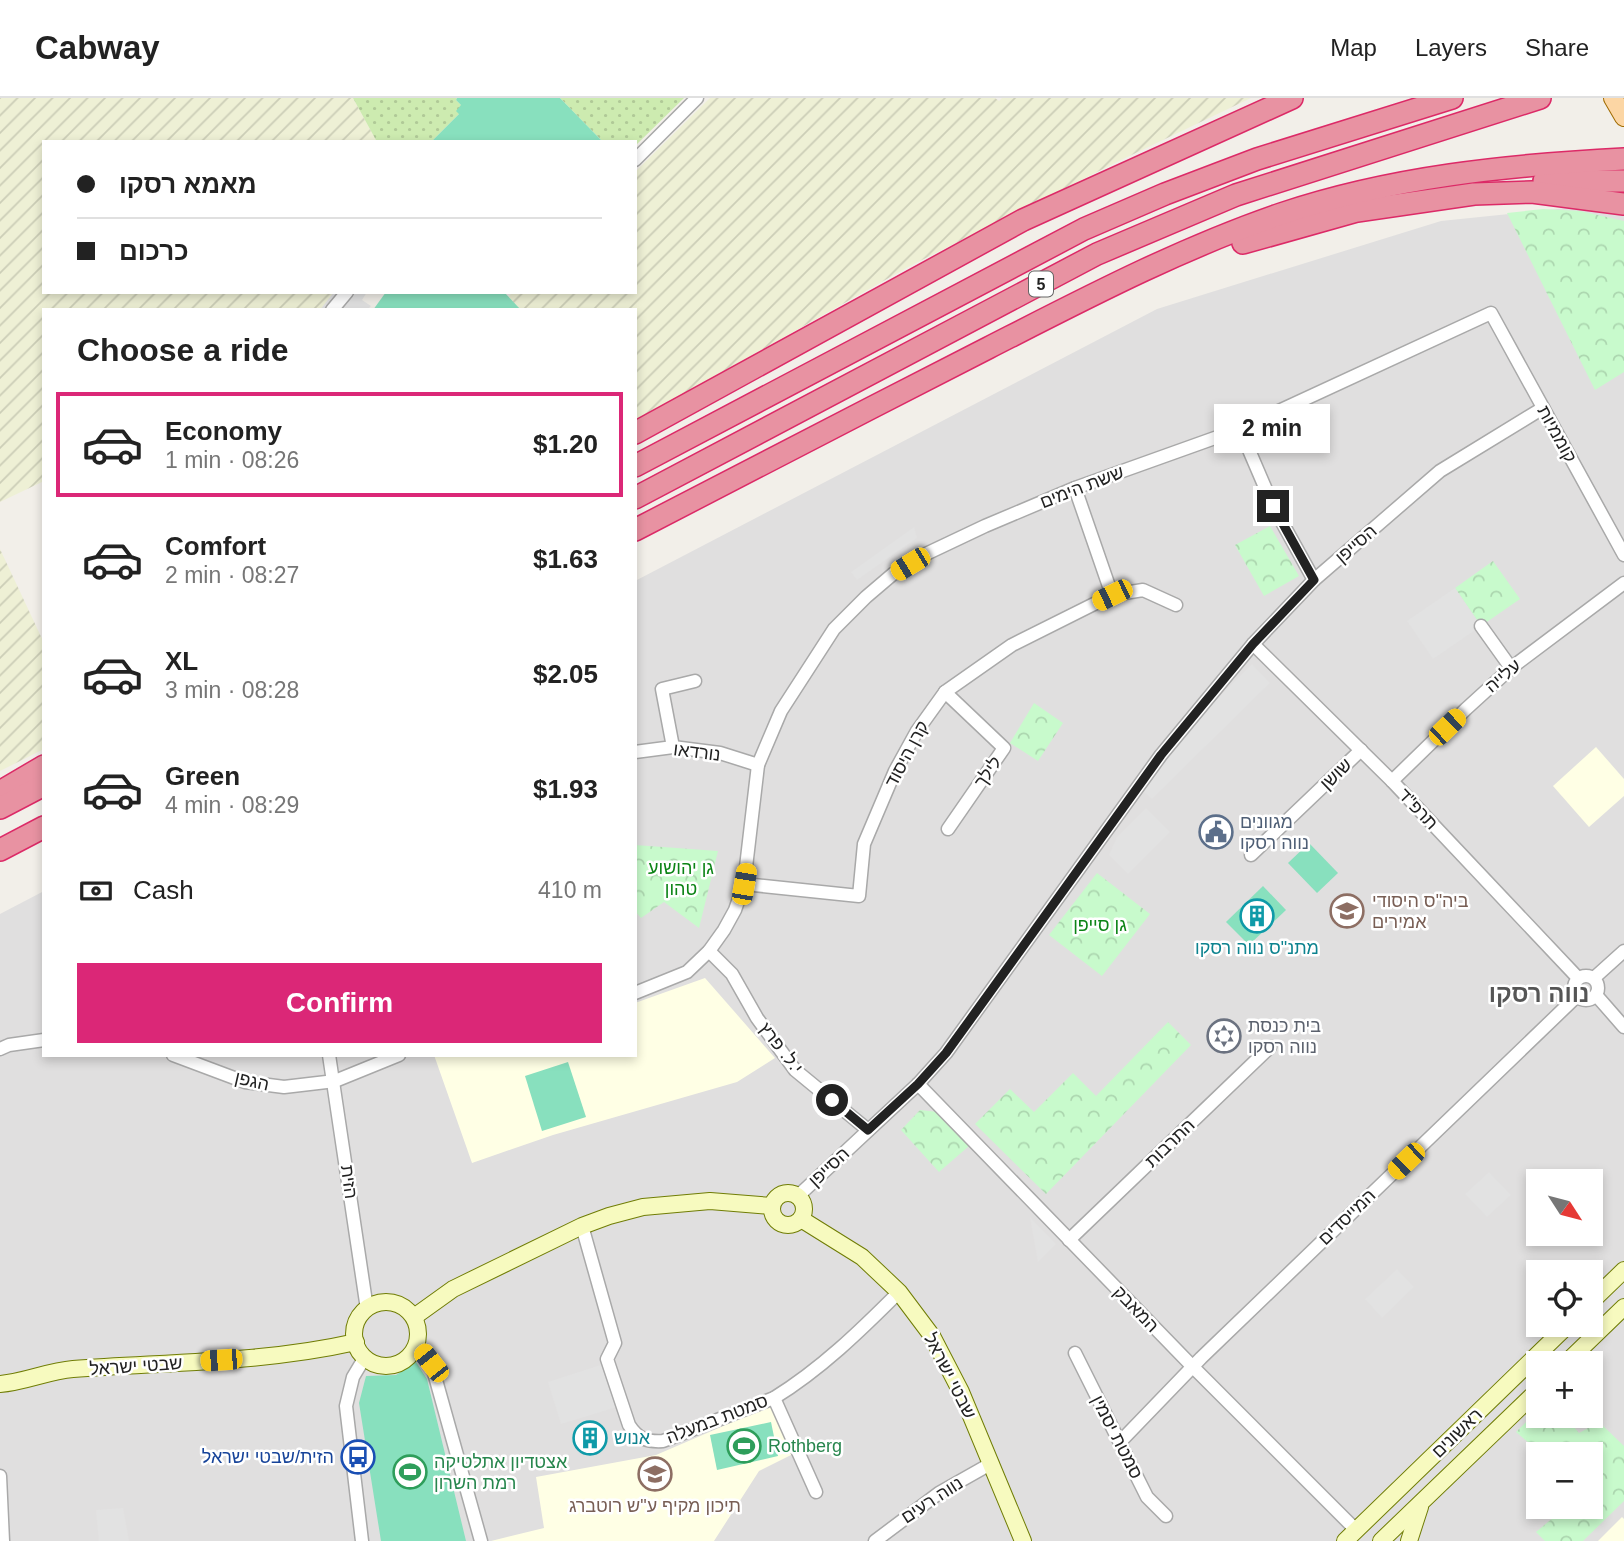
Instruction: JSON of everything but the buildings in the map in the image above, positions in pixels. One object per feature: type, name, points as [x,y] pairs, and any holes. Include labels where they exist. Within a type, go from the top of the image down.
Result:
[{"type":"highway","points":[[637,432],[1023,220],[1292,98]]},
{"type":"highway","name":"5","points":[[637,465],[1084,229],[1257,159],[1452,98]]},
{"type":"highway","name":"5","points":[[637,497],[1097,254],[1162,225],[1236,195],[1540,98]]},
{"type":"highway","points":[[637,529],[1090,297],[1198,246],[1282,214],[1366,191],[1446,175],[1504,167],[1624,159]]},
{"type":"highway","points":[[1090,297],[1268,234],[1357,211],[1474,194],[1525,182],[1624,181]]},
{"type":"highway","points":[[1474,194],[1532,192],[1624,204]]},
{"type":"highway","points":[[0,792],[42,767]]},
{"type":"highway","points":[[0,808],[42,786]]},
{"type":"highway","points":[[0,850],[42,828]]},
{"type":"main road","points":[[1613,98],[1624,117]]},
{"type":"street","points":[[637,158],[697,98]]},
{"type":"street","points":[[334,308],[345,294]]},
{"type":"street","name":"קוממיות","points":[[1491,313],[1624,555]]},
{"type":"street","name":"ששת הימים","points":[[637,992],[687,972],[709,951],[735,910],[744,884],[758,765],[781,711],[834,629],[893,574],[928,553],[985,526],[1075,488],[1240,429],[1491,313]]},
{"type":"street","name":"הסייפן","points":[[798,1196],[918,1084],[953,1043],[1161,755],[1253,644],[1314,580],[1440,471],[1543,408]]},
{"type":"street","points":[[1240,429],[1273,506],[1314,580]]},
{"type":"street","points":[[1075,488],[1112,595]]},
{"type":"street","name":"עלייה","points":[[1392,781],[1511,668],[1624,583]]},
{"type":"street","name":"קרן היסוד","points":[[744,884],[859,896],[864,844],[895,771],[917,731],[945,692],[1012,645],[1112,595],[1143,590],[1176,605]]},
{"type":"street","points":[[1481,626],[1511,668]]},
{"type":"street","name":"תרפ\"ד","points":[[1253,644],[1392,781],[1578,978]]},
{"type":"street","points":[[673,747],[663,689],[695,681]]},
{"type":"street","name":"לילך","points":[[945,692],[1004,748],[948,829]]},
{"type":"street","name":"נורדאו","points":[[637,752],[673,747],[720,753],[758,765]]},
{"type":"street","name":"שושן","points":[[1251,855],[1361,751]]},
{"type":"street","name":"י.ל. פרץ","points":[[709,951],[732,974],[757,1018],[795,1070],[868,1130]]},
{"type":"street","points":[[1594,978],[1624,951]]},
{"type":"street","points":[[1586,975],[1594,978],[1598,987],[1596,995],[1588,1000],[1577,996],[1574,986],[1578,978],[1586,975]]},
{"type":"street","points":[[1596,995],[1624,1027]]},
{"type":"street","name":"המייסדים","points":[[1120,1442],[1192,1366],[1577,996]]},
{"type":"street","points":[[0,1049],[42,1040]]},
{"type":"street","name":"התרבות","points":[[1069,1240],[1270,1047]]},
{"type":"street","name":"הגפן","points":[[178,1057],[245,1082],[284,1087],[335,1081],[394,1057]]},
{"type":"street","name":"הזית","points":[[329,1057],[367,1309]]},
{"type":"street","name":"המאבק","points":[[918,1084],[1354,1537]]},
{"type":"street","points":[[782,1194],[798,1196],[804,1208],[801,1219],[793,1224],[783,1225],[774,1217],[772,1206],[782,1194]]},
{"type":"street","points":[[414,1317],[453,1289],[582,1226],[643,1206],[710,1200],[772,1206]]},
{"type":"street","name":"שבטי ישראל","points":[[801,1219],[862,1257],[899,1292],[932,1336],[961,1392],[1023,1541]]},
{"type":"street","name":"סמטת במעלה","points":[[582,1226],[615,1343],[607,1359],[629,1425],[634,1433],[646,1442],[663,1441],[774,1398],[847,1344],[899,1292]]},
{"type":"street","points":[[1603,1290],[1624,1270]]},
{"type":"street","points":[[387,1302],[397,1304],[414,1317],[417,1326],[416,1344],[404,1360],[384,1366],[365,1357],[356,1342],[356,1324],[367,1309],[387,1302]]},
{"type":"street","points":[[1578,1351],[1624,1307]]},
{"type":"street","name":"ראשונים","points":[[1354,1537],[1555,1337]]},
{"type":"street","name":"שבטי ישראל","points":[[0,1384],[17,1383],[69,1370],[243,1359],[356,1342]]},
{"type":"street","points":[[416,1344],[431,1363],[481,1541]]},
{"type":"street","name":"סמטת יסמין","points":[[1075,1353],[1147,1497],[1166,1516]]},
{"type":"street","points":[[362,1541],[346,1406],[353,1377],[365,1357]]},
{"type":"street","points":[[774,1398],[816,1492]]},
{"type":"street","name":"ראשונים","points":[[1381,1541],[1526,1402]]},
{"type":"street","name":"נווה רעים","points":[[875,1541],[939,1493],[992,1463]]},
{"type":"street","points":[[0,1476],[2,1541]]},
{"type":"street","points":[[1409,1541],[1423,1501]]},
{"type":"street","points":[[1354,1537],[1374,1541]]},
{"type":"shaded area","points":[[0,98],[353,98],[376,140],[42,140],[42,294],[332,294],[322,308],[42,308],[42,482],[0,502]]},
{"type":"shaded area","points":[[710,98],[995,98],[999,101],[1002,98],[1251,98],[910,266],[637,420],[637,308],[519,308],[508,297],[511,294],[637,294],[637,170]]},
{"type":"shaded area","points":[[1624,202],[1624,1541],[0,1541],[0,914],[42,892],[42,1057],[637,1057],[637,580],[1157,309],[1441,221]]},
{"type":"shaded area","points":[[332,294],[366,294],[362,300],[371,306],[369,308],[322,308]]},
{"type":"shaded area","points":[[914,527],[917,538],[857,580],[851,572]]},
{"type":"shaded area","points":[[0,549],[42,639],[42,750],[0,771]]},
{"type":"shaded area","points":[[1455,588],[1481,626],[1433,659],[1407,621]]},
{"type":"shaded area","points":[[1252,664],[1270,683],[1152,799],[1138,787],[1161,755]]},
{"type":"shaded area","points":[[1596,747],[1624,779],[1624,796],[1589,827],[1553,786]]},
{"type":"shaded area","points":[[1146,808],[1170,832],[1128,874],[1109,855],[1117,837]]},
{"type":"shaded area","points":[[705,978],[775,1058],[737,1082],[553,1135],[472,1163],[435,1057],[637,1057],[637,1002]]},
{"type":"shaded area","points":[[1489,1172],[1511,1195],[1487,1217],[1465,1194]]},
{"type":"shaded area","points":[[1030,1217],[1056,1244],[1038,1262]]},
{"type":"shaded area","points":[[1397,1269],[1414,1287],[1382,1318],[1365,1299]]},
{"type":"shaded area","points":[[607,1363],[620,1406],[561,1424],[548,1382]]},
{"type":"shaded area","name":"תיכון מקיף ע\"ש רוטברג","points":[[770,1406],[793,1454],[759,1471],[714,1541],[491,1541],[544,1528],[536,1477],[656,1455]]},
{"type":"shaded area","points":[[123,1508],[129,1541],[99,1541],[96,1510]]},
{"type":"shaded area","points":[[1622,1517],[1624,1541],[1598,1541]]},
{"type":"green space","points":[[353,98],[457,98],[461,105],[459,114],[433,140],[376,140]]},
{"type":"green space","points":[[560,98],[684,98],[637,144],[637,140],[601,140]]},
{"type":"green space","points":[[560,98],[601,140],[433,140],[459,114],[456,111],[461,105],[456,100]]},
{"type":"green space","points":[[1543,209],[1580,211],[1624,221],[1624,372],[1595,390],[1507,213]]},
{"type":"green space","points":[[385,294],[506,294],[519,308],[374,308]]},
{"type":"green space","points":[[1270,526],[1299,576],[1264,596],[1235,545]]},
{"type":"green space","points":[[1493,561],[1520,599],[1481,626],[1455,588]]},
{"type":"green space","points":[[1034,703],[1063,723],[1038,761],[1010,743]]},
{"type":"green space","points":[[1309,843],[1338,873],[1317,893],[1288,863]]},
{"type":"green space","name":"גן יהושוע טהון","points":[[637,845],[718,851],[699,928],[664,902],[641,918],[637,913]]},
{"type":"green space","name":"גן סייפן","points":[[1097,873],[1150,914],[1102,976],[1049,935]]},
{"type":"green space","points":[[1263,886],[1286,910],[1249,945],[1226,922]]},
{"type":"green space","points":[[1168,1022],[1191,1045],[1046,1194],[975,1124],[1010,1089],[1034,1112],[1073,1073],[1096,1096]]},
{"type":"green space","points":[[568,1062],[586,1117],[542,1131],[525,1076]]},
{"type":"green space","points":[[920,1110],[938,1112],[969,1146],[939,1172],[901,1130]]},
{"type":"green space","name":"אצטדיון אתלטיקה רמת השרון","points":[[416,1362],[427,1379],[466,1541],[381,1541],[359,1403],[366,1376],[396,1375]]},
{"type":"green space","name":"Rothberg","points":[[771,1422],[778,1456],[717,1470],[710,1435]]},
{"type":"green space","points":[[1526,1422],[1526,1428],[1575,1428],[1579,1433],[1588,1428],[1603,1428],[1603,1426],[1624,1446],[1624,1501],[1583,1541],[1545,1541],[1536,1532],[1552,1519],[1603,1519],[1603,1442],[1528,1442],[1516,1432]]},
{"type":"place","name":"מגוונים נווה רסקו","points":[[1216,832]]},
{"type":"place","name":"ביה\"ס היסודי אמירים","points":[[1347,911]]},
{"type":"place","name":"מתנ\"ס נווה רסקו","points":[[1257,916]]},
{"type":"place","name":"בית כנסת נווה רסקו","points":[[1224,1036]]},
{"type":"place","name":"אנוש","points":[[590,1438]]},
{"type":"place","name":"Rothberg","points":[[744,1446]]},
{"type":"place","name":"הזית/שבטי ישראל","points":[[358,1457]]},
{"type":"place","name":"אצטדיון אתלטיקה רמת השרון","points":[[410,1472]]},
{"type":"place","name":"תיכון מקיף ע\"ש רוטברג","points":[[655,1474]]},
{"type":"district","name":"נווה רסקו","points":[[1539,993]]},
{"type":"route","points":[[832,1100],[868,1130],[918,1084],[946,1053],[1161,755],[1253,644],[1314,580],[1273,506]]}]
